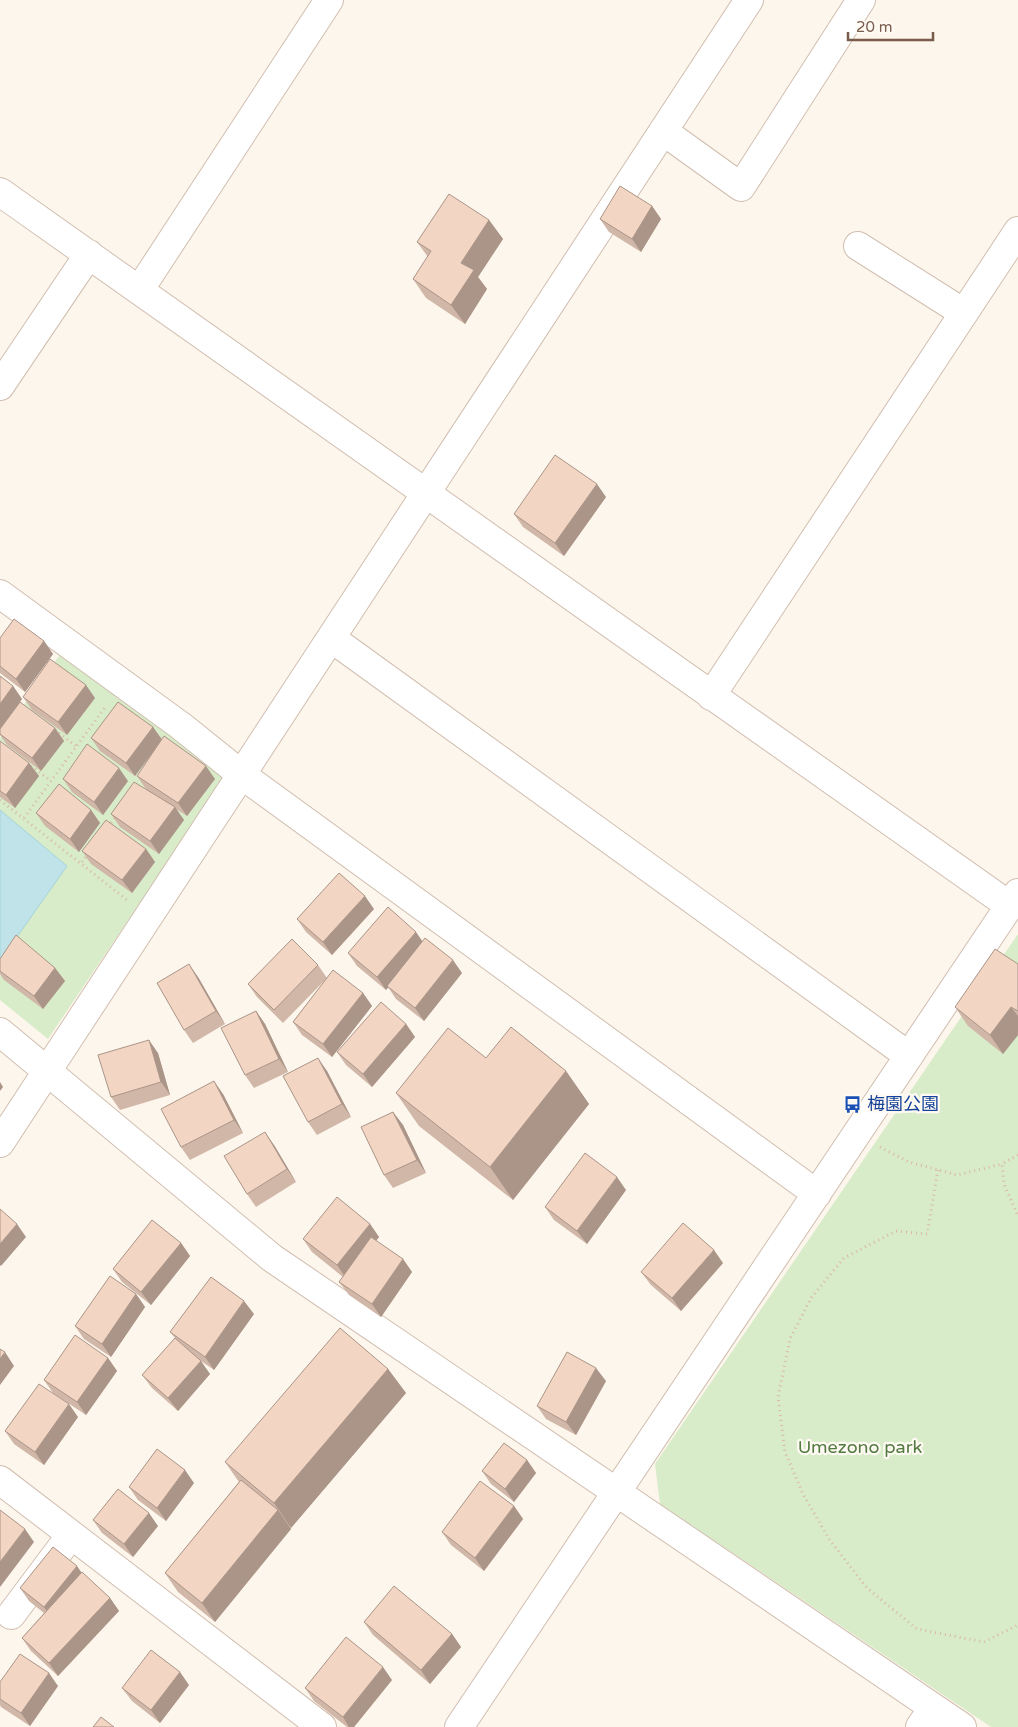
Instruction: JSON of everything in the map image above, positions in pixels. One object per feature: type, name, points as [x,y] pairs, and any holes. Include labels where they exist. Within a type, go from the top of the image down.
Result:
[{"type":"street","points":[[140,289],[328,0]]},
{"type":"street","points":[[0,1143],[749,0]]},
{"type":"street","points":[[663,132],[741,187],[861,0]]},
{"type":"street","points":[[0,192],[140,289],[711,696],[1014,900],[459,1727]]},
{"type":"street","points":[[711,696],[1018,231]]},
{"type":"street","points":[[858,246],[964,314]]},
{"type":"street","points":[[0,386],[89,254]]},
{"type":"street","points":[[0,594],[124,683],[242,775],[817,1194]]},
{"type":"street","points":[[331,638],[909,1056]]},
{"type":"street","points":[[0,1032],[272,1258],[617,1491],[927,1717],[962,1727]]},
{"type":"street","points":[[0,1480],[322,1727]]},
{"type":"street","points":[[11,1615],[71,1535]]},
{"type":"path","points":[[24,818],[124,683]]},
{"type":"path","points":[[49,726],[76,746]]},
{"type":"path","points":[[23,761],[51,781]]},
{"type":"path","points":[[0,800],[148,917]]},
{"type":"path","points":[[106,830],[117,814]]},
{"type":"path","points":[[82,862],[94,846]]},
{"type":"path","points":[[857,1133],[909,1162],[957,1175],[1002,1164],[1018,1155]]},
{"type":"path","points":[[1002,1164],[1004,1184],[1018,1216]]},
{"type":"path","points":[[938,1170],[927,1234],[896,1231],[844,1258],[810,1298],[790,1339],[778,1397],[785,1452],[803,1494],[829,1539],[867,1588],[917,1629],[984,1642],[1018,1625]]},
{"type":"green space","points":[[62,652],[224,778],[48,1039],[0,1000],[0,738]]},
{"type":"green space","name":"Umezono park","points":[[1018,934],[1018,1727],[991,1727],[660,1504],[655,1464]]},
{"type":"water","points":[[0,810],[67,866],[0,961]]},
{"type":"building","points":[[620,186],[652,206],[632,239],[600,219]]},
{"type":"building","points":[[449,194],[489,220],[461,263],[474,270],[451,305],[413,279],[431,251],[417,242]]},
{"type":"building","points":[[555,455],[597,484],[555,543],[514,514]]},
{"type":"building","points":[[14,619],[44,641],[16,679],[0,666],[0,638]]},
{"type":"building","points":[[50,659],[86,685],[58,722],[23,697]]},
{"type":"building","points":[[0,676],[13,686],[0,704]]},
{"type":"building","points":[[20,702],[55,728],[32,758],[0,734],[0,729]]},
{"type":"building","points":[[118,702],[153,727],[126,763],[91,738]]},
{"type":"building","points":[[164,736],[206,766],[178,803],[137,776]]},
{"type":"building","points":[[0,741],[29,763],[6,795],[0,791]]},
{"type":"building","points":[[87,744],[119,768],[94,802],[63,779]]},
{"type":"building","points":[[134,782],[175,807],[150,841],[111,814]]},
{"type":"building","points":[[59,784],[91,810],[70,839],[36,813]]},
{"type":"building","points":[[106,820],[146,849],[122,880],[82,851]]},
{"type":"building","points":[[339,873],[365,896],[323,942],[297,919]]},
{"type":"building","points":[[388,907],[416,932],[377,977],[348,953]]},
{"type":"building","points":[[16,935],[55,968],[34,996],[0,971],[0,959]]},
{"type":"building","points":[[425,938],[453,960],[415,1008],[387,986]]},
{"type":"building","points":[[292,939],[318,965],[274,1010],[248,984]]},
{"type":"building","points":[[995,949],[1018,964],[1018,1011],[1011,1007],[990,1035],[955,1007]]},
{"type":"building","points":[[189,964],[216,1011],[184,1030],[157,983]]},
{"type":"building","points":[[333,970],[363,993],[323,1044],[293,1022]]},
{"type":"building","points":[[381,1002],[406,1024],[363,1074],[337,1052]]},
{"type":"building","points":[[256,1011],[279,1059],[245,1075],[221,1028]]},
{"type":"building","points":[[511,1027],[566,1071],[490,1167],[396,1093],[448,1028],[486,1058]]},
{"type":"building","points":[[149,1040],[161,1082],[111,1097],[98,1055]]},
{"type":"building","points":[[318,1058],[342,1104],[308,1122],[283,1076]]},
{"type":"building","points":[[214,1081],[234,1120],[181,1147],[161,1109]]},
{"type":"building","points":[[393,1112],[417,1160],[384,1175],[361,1127]]},
{"type":"building","points":[[265,1132],[287,1169],[247,1194],[224,1156]]},
{"type":"building","points":[[585,1153],[617,1177],[577,1231],[545,1207]]},
{"type":"building","points":[[337,1197],[370,1224],[337,1265],[303,1239]]},
{"type":"building","points":[[0,1209],[17,1224],[0,1244]]},
{"type":"building","points":[[152,1220],[181,1243],[141,1292],[113,1269]]},
{"type":"building","points":[[683,1223],[714,1250],[672,1298],[641,1272]]},
{"type":"building","points":[[371,1237],[403,1259],[372,1304],[339,1282]]},
{"type":"building","points":[[110,1276],[136,1294],[102,1344],[75,1326]]},
{"type":"building","points":[[211,1277],[244,1301],[205,1357],[170,1332]]},
{"type":"building","points":[[340,1328],[388,1369],[274,1503],[225,1462]]},
{"type":"building","points":[[75,1335],[108,1358],[77,1402],[44,1380]]},
{"type":"building","points":[[175,1338],[201,1361],[168,1398],[142,1375]]},
{"type":"building","points":[[0,1349],[5,1352],[0,1359]]},
{"type":"building","points":[[567,1352],[596,1368],[566,1422],[537,1406]]},
{"type":"building","points":[[39,1384],[69,1404],[35,1452],[5,1431]]},
{"type":"building","points":[[504,1443],[527,1460],[505,1489],[482,1471]]},
{"type":"building","points":[[157,1449],[185,1470],[157,1508],[129,1487]]},
{"type":"building","points":[[241,1480],[278,1510],[202,1603],[165,1573]]},
{"type":"building","points":[[480,1481],[514,1506],[475,1558],[442,1532]]},
{"type":"building","points":[[118,1489],[149,1513],[124,1544],[93,1520]]},
{"type":"building","points":[[0,1510],[25,1529],[0,1562]]},
{"type":"building","points":[[53,1547],[77,1566],[44,1607],[20,1588]]},
{"type":"building","points":[[82,1572],[110,1598],[49,1663],[22,1638]]},
{"type":"building","points":[[394,1586],[452,1634],[421,1670],[364,1622]]},
{"type":"building","points":[[346,1637],[383,1667],[343,1717],[305,1688]]},
{"type":"building","points":[[151,1650],[180,1672],[151,1710],[122,1688]]},
{"type":"building","points":[[20,1654],[49,1673],[21,1713],[0,1699],[0,1682]]},
{"type":"building","points":[[101,1717],[114,1727],[93,1727]]},
{"type":"place","name":"梅園公園","points":[[853,1104]]}]
